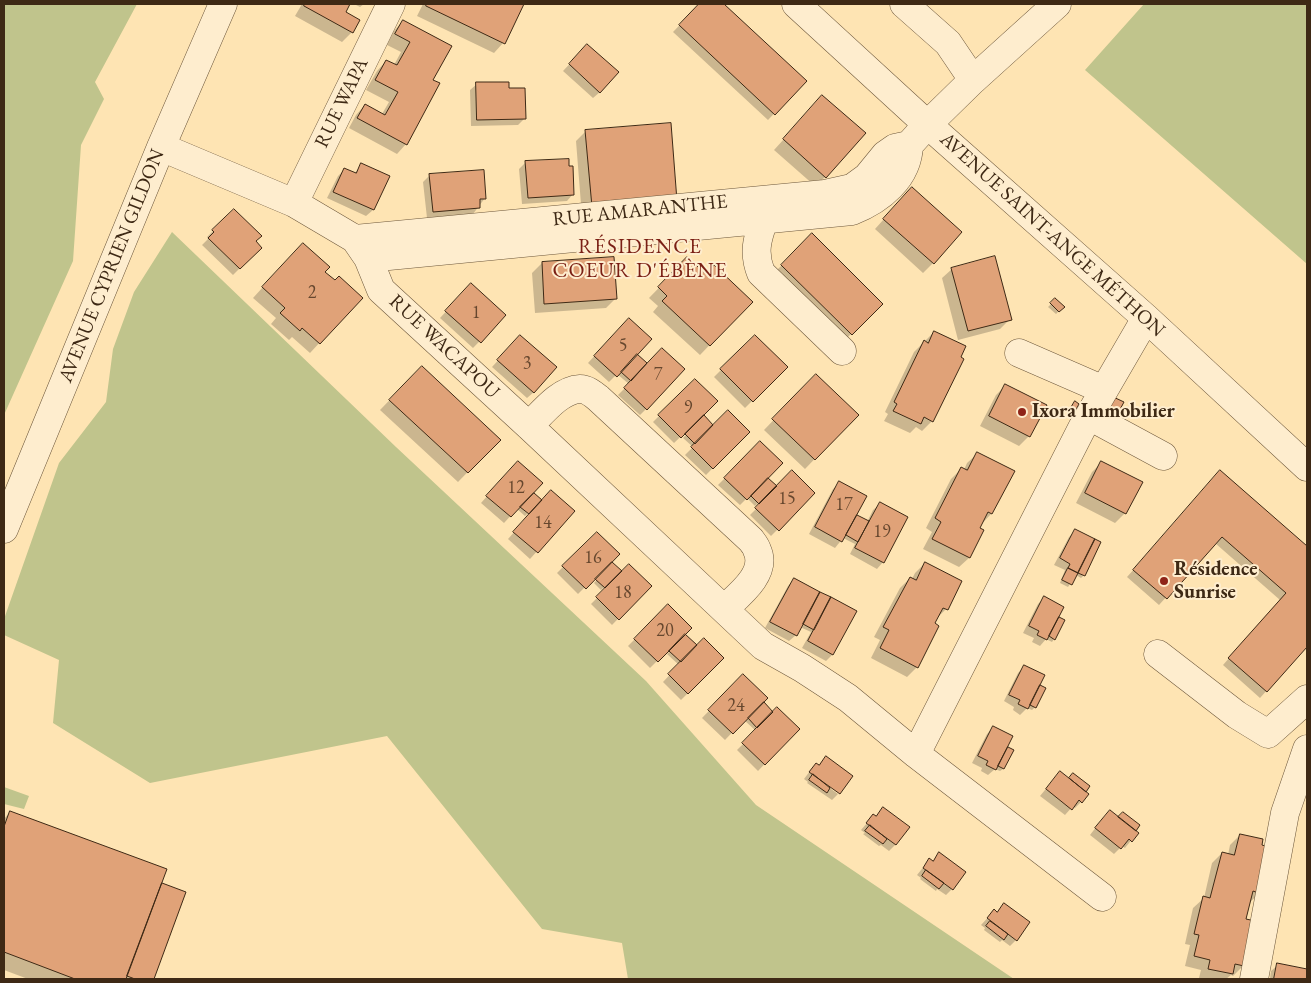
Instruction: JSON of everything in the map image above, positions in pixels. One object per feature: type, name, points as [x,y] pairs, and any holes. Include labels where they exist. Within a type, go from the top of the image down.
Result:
[{"type":"street","name":"AVENUE CYPRIEN GILDON","points":[[4,529],[161,147],[223,4]]},
{"type":"street","name":"RUE WAPA","points":[[294,203],[391,4]]},
{"type":"street","name":"AVENUE SAINT-ANGE MÉTHON","points":[[796,4],[1146,318],[1307,467]]},
{"type":"street","points":[[904,4],[948,43],[973,80]]},
{"type":"street","name":"RUE AMARANTHE","points":[[361,249],[501,235],[852,188],[866,177],[885,155],[895,148],[909,145],[973,80],[1057,4]]},
{"type":"street","name":"RUE AMARANTHE","points":[[501,235],[764,220],[852,211],[869,204],[883,194],[905,166],[909,155],[909,145]]},
{"type":"street","points":[[161,147],[294,203],[361,249]]},
{"type":"street","points":[[764,220],[757,239],[756,249],[756,262],[761,273],[842,351]]},
{"type":"street","name":"RUE WACAPOU","points":[[361,249],[381,290],[530,426],[763,646],[802,668],[848,698],[916,754],[1102,897]]},
{"type":"street","points":[[916,754],[1089,416],[1146,318]]},
{"type":"street","points":[[1019,353],[1104,390]]},
{"type":"street","points":[[530,426],[561,395],[580,389],[589,392],[598,398],[751,540],[758,551],[759,563],[756,573],[741,593],[724,609]]},
{"type":"street","points":[[1089,416],[1162,456]]},
{"type":"street","points":[[1158,654],[1237,715],[1268,734],[1307,699]]},
{"type":"street","points":[[1254,979],[1285,813],[1307,749]]},
{"type":"green space","points":[[4,4],[137,4],[95,82],[104,99],[81,145],[73,261],[4,415]]},
{"type":"green space","points":[[1144,4],[1307,4],[1307,264],[1085,70]]},
{"type":"green space","points":[[172,232],[396,447],[646,681],[756,805],[1014,979],[628,979],[622,943],[542,929],[387,736],[150,783],[53,723],[59,660],[4,635],[4,619],[59,463],[106,402],[113,349],[134,292]]},
{"type":"green space","points":[[4,787],[29,796],[24,809],[4,804]]},
{"type":"building","points":[[305,4],[350,4],[346,12],[360,20],[353,33],[304,6]]},
{"type":"building","points":[[427,4],[524,4],[505,44],[426,6]]},
{"type":"building","points":[[699,4],[724,4],[807,81],[775,115],[679,25]]},
{"type":"building","points":[[403,20],[452,46],[433,80],[440,83],[407,145],[357,118],[365,104],[385,115],[398,92],[375,80],[386,60],[397,65],[410,42],[395,34]]},
{"type":"building","points":[[587,44],[619,72],[600,93],[569,64]]},
{"type":"building","points":[[476,82],[509,82],[509,88],[525,88],[526,119],[477,120]]},
{"type":"building","points":[[822,95],[866,133],[826,178],[783,139]]},
{"type":"building","points":[[671,123],[677,201],[592,207],[585,130]]},
{"type":"building","points":[[569,159],[569,166],[573,166],[574,195],[528,198],[525,161]]},
{"type":"building","points":[[361,163],[390,176],[374,210],[333,192],[344,168],[356,173]]},
{"type":"building","points":[[484,170],[486,199],[480,199],[480,208],[433,212],[429,174]]},
{"type":"building","points":[[912,187],[962,232],[934,264],[883,219]]},
{"type":"building","points":[[234,209],[262,236],[256,241],[262,248],[240,269],[208,238],[214,232],[212,230]]},
{"type":"building","points":[[812,233],[883,304],[852,335],[781,265]]},
{"type":"building","points":[[303,243],[330,267],[325,272],[335,280],[339,276],[363,298],[320,344],[302,328],[300,331],[280,313],[285,308],[262,287]]},
{"type":"building","points":[[995,256],[1012,320],[968,331],[951,268]]},
{"type":"building","points":[[614,257],[617,299],[544,304],[542,262]]},
{"type":"building","points":[[687,257],[706,274],[714,265],[753,302],[710,346],[662,301],[667,296],[658,287]]},
{"type":"building","points":[[471,283],[506,315],[481,343],[445,311]]},
{"type":"building","points":[[1055,298],[1065,307],[1059,312],[1050,303]]},
{"type":"building","points":[[629,318],[652,339],[617,377],[594,356]]},
{"type":"building","points":[[934,331],[966,346],[961,357],[964,359],[933,422],[924,417],[921,424],[893,411],[897,404],[894,402],[924,340],[928,343]]},
{"type":"building","points":[[520,335],[557,367],[534,393],[497,360]]},
{"type":"building","points":[[755,335],[788,367],[753,402],[720,369]]},
{"type":"building","points":[[662,348],[685,369],[647,410],[624,388]]},
{"type":"building","points":[[637,354],[647,363],[631,381],[621,372]]},
{"type":"building","points":[[422,366],[501,440],[468,473],[389,400]]},
{"type":"building","points":[[816,374],[859,415],[815,460],[772,419]]},
{"type":"building","points":[[695,379],[718,401],[681,438],[658,415]]},
{"type":"building","points":[[1005,384],[1047,405],[1030,437],[989,416]]},
{"type":"building","points":[[1109,395],[1124,402],[1117,415],[1113,416],[1101,410]]},
{"type":"building","points":[[1075,401],[1079,404],[1073,415],[1068,413]]},
{"type":"building","points":[[728,410],[750,432],[713,469],[691,447]]},
{"type":"building","points":[[704,415],[713,425],[695,444],[685,434]]},
{"type":"building","points":[[760,441],[783,463],[747,500],[724,478]]},
{"type":"building","points":[[977,452],[1015,471],[992,514],[988,512],[980,528],[984,530],[970,558],[932,539],[941,522],[935,518],[961,467],[967,470]]},
{"type":"building","points":[[518,461],[543,483],[511,517],[486,496]]},
{"type":"building","points":[[1101,461],[1143,482],[1126,514],[1085,493]]},
{"type":"building","points":[[792,470],[815,493],[779,531],[755,508]]},
{"type":"building","name":"Résidence Sunrise","points":[[1220,470],[1307,546],[1307,647],[1267,692],[1228,658],[1286,593],[1222,537],[1167,599],[1133,570]]},
{"type":"building","points":[[768,478],[777,486],[759,504],[751,496]]},
{"type":"building","points":[[839,481],[867,496],[842,542],[815,527]]},
{"type":"building","points":[[551,490],[575,511],[538,553],[513,532]]},
{"type":"building","points":[[534,493],[542,500],[529,514],[520,507]]},
{"type":"building","points":[[880,502],[908,517],[884,563],[855,548]]},
{"type":"building","points":[[857,515],[869,521],[858,542],[846,535]]},
{"type":"building","points":[[1075,529],[1095,539],[1078,573],[1068,568],[1070,564],[1060,558]]},
{"type":"building","points":[[597,532],[620,554],[586,589],[562,566]]},
{"type":"building","points":[[1095,539],[1101,542],[1085,576],[1078,573]]},
{"type":"building","points":[[612,562],[622,571],[605,588],[595,579]]},
{"type":"building","points":[[925,562],[962,581],[948,610],[943,608],[935,623],[939,626],[918,668],[880,648],[889,630],[883,627],[910,577],[916,580]]},
{"type":"building","points":[[629,564],[652,586],[619,620],[596,597]]},
{"type":"building","points":[[1068,568],[1078,573],[1072,585],[1062,580]]},
{"type":"building","points":[[794,578],[820,592],[797,636],[770,622]]},
{"type":"building","points":[[820,592],[831,597],[814,630],[803,624]]},
{"type":"building","points":[[1044,596],[1064,607],[1047,640],[1037,635],[1039,631],[1029,626]]},
{"type":"building","points":[[831,597],[857,611],[833,655],[808,641]]},
{"type":"building","points":[[668,604],[692,628],[658,662],[634,639]]},
{"type":"building","points":[[1059,617],[1065,620],[1055,640],[1049,636]]},
{"type":"building","points":[[685,634],[697,645],[681,662],[669,651]]},
{"type":"building","points":[[704,638],[724,658],[688,694],[668,674]]},
{"type":"building","points":[[1024,665],[1045,675],[1028,709],[1018,704],[1020,700],[1009,695]]},
{"type":"building","points":[[743,674],[768,698],[733,734],[708,710]]},
{"type":"building","points":[[1040,685],[1046,688],[1036,708],[1030,705]]},
{"type":"building","points":[[764,702],[773,712],[757,728],[748,718]]},
{"type":"building","points":[[777,707],[800,729],[765,765],[742,743]]},
{"type":"building","points":[[993,726],[1013,736],[996,770],[986,765],[988,761],[978,756]]},
{"type":"building","points":[[1008,747],[1014,750],[1004,769],[998,766]]},
{"type":"building","points":[[826,756],[853,776],[840,794],[809,772],[816,763],[819,765]]},
{"type":"building","points":[[1060,771],[1089,794],[1082,803],[1079,800],[1072,810],[1046,789]]},
{"type":"building","points":[[1073,773],[1090,786],[1086,792],[1069,778]]},
{"type":"building","points":[[813,774],[830,788],[827,793],[809,780]]},
{"type":"building","points":[[883,807],[910,827],[896,845],[866,823],[873,814],[876,816]]},
{"type":"building","points":[[1110,810],[1139,833],[1132,842],[1129,839],[1121,849],[1095,828]]},
{"type":"building","points":[[10,811],[167,869],[126,979],[75,979],[4,952],[4,827]]},
{"type":"building","points":[[1123,812],[1140,825],[1136,831],[1118,817]]},
{"type":"building","points":[[870,825],[887,839],[883,844],[865,831]]},
{"type":"building","points":[[1240,834],[1263,839],[1262,845],[1272,848],[1261,894],[1253,891],[1246,919],[1255,921],[1244,966],[1235,964],[1233,974],[1208,969],[1210,960],[1194,956],[1199,935],[1194,934],[1203,896],[1210,898],[1222,852],[1234,855]]},
{"type":"building","points":[[939,852],[966,872],[953,890],[923,868],[929,858],[933,861]]},
{"type":"building","points":[[926,870],[944,883],[939,889],[922,876]]},
{"type":"building","points":[[162,883],[186,892],[154,979],[135,979],[127,976]]},
{"type":"building","points":[[1004,903],[1030,922],[1017,941],[987,918],[994,909],[997,912]]},
{"type":"building","points":[[990,921],[1008,934],[1004,940],[986,926]]},
{"type":"building","points":[[1277,963],[1307,969],[1307,979],[1274,979]]},
{"type":"place","name":"Ixora Immobilier","points":[[1022,412]]},
{"type":"place","name":"Résidence Sunrise","points":[[1164,581]]},
{"type":"district","name":"RÉSIDENCE COEUR D'ÉBÈNE","points":[[640,259]]}]
